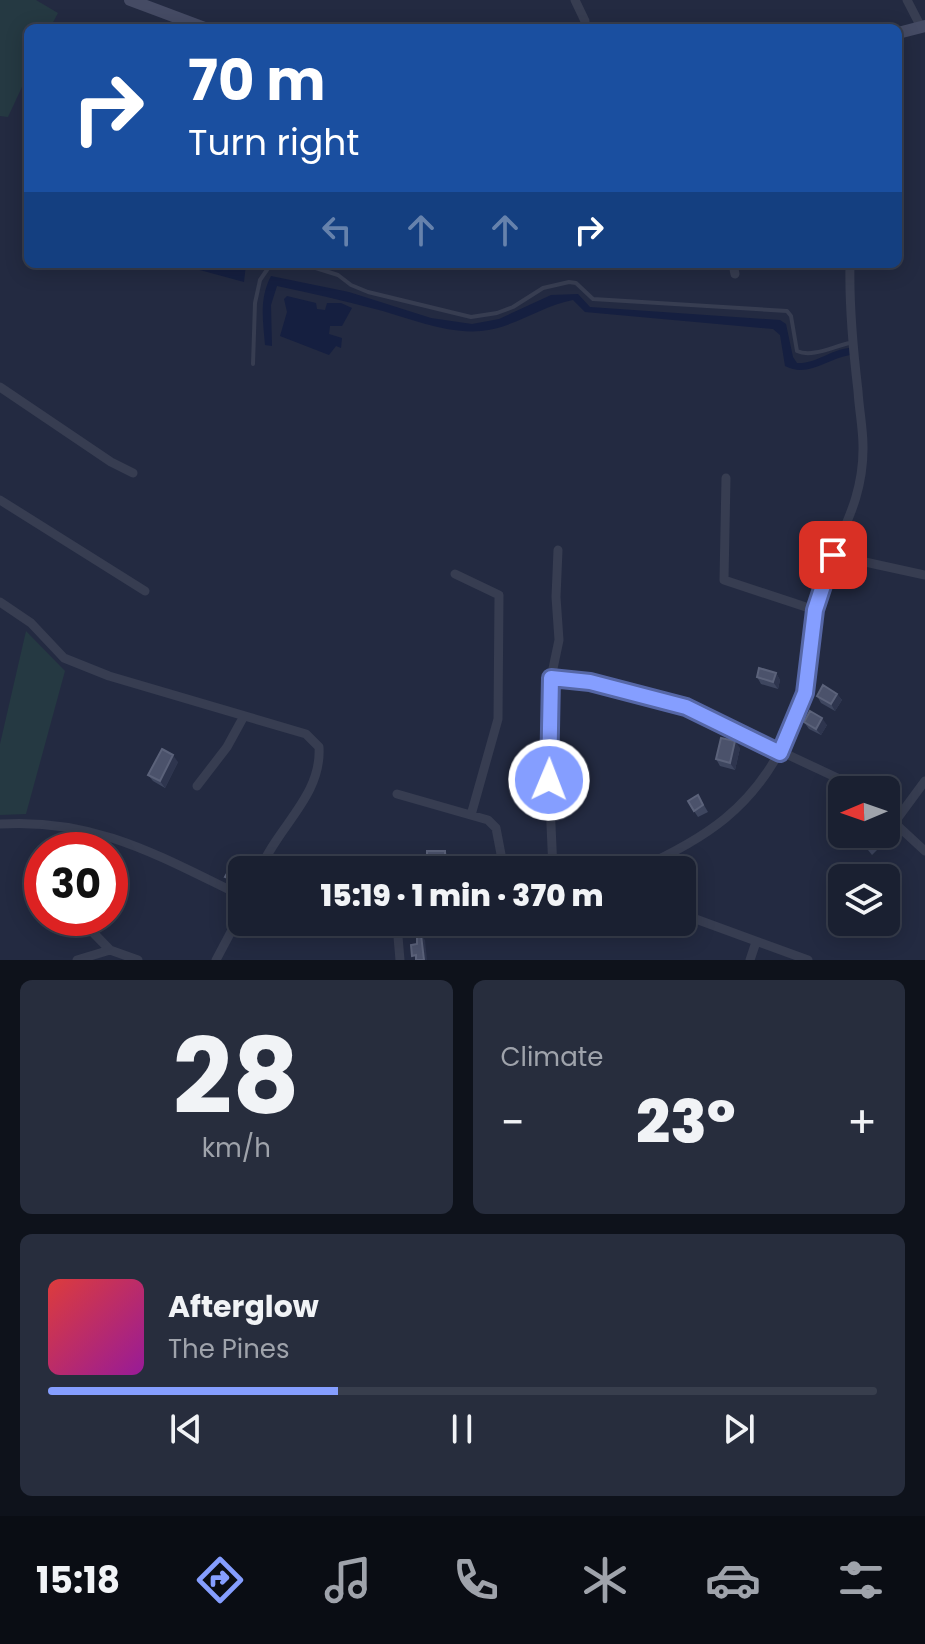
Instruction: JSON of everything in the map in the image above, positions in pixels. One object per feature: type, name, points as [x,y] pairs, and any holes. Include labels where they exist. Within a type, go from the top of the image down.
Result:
[{"type":"main road","points":[[130,0],[194,24]]},
{"type":"main road","points":[[902,32],[923,26]]},
{"type":"street","points":[[575,0],[585,24]]},
{"type":"street","points":[[907,0],[923,26]]},
{"type":"street","points":[[663,856],[708,833],[751,796],[780,753],[805,693],[815,610],[833,555],[859,494],[863,446],[853,343],[850,268]]},
{"type":"street","points":[[0,387],[111,462],[133,473]]},
{"type":"street","points":[[726,478],[724,580],[815,610]]},
{"type":"street","points":[[0,500],[145,591]]},
{"type":"street","points":[[552,856],[549,780],[551,678],[559,640],[556,597],[558,550]]},
{"type":"street","points":[[833,555],[925,575]]},
{"type":"street","points":[[455,574],[499,595],[498,719],[471,815]]},
{"type":"street","points":[[0,602],[31,623],[64,658],[109,676],[306,734],[319,747],[320,764],[307,798],[265,856]]},
{"type":"street","points":[[551,678],[590,682],[686,707],[780,753],[838,776]]},
{"type":"street","points":[[197,786],[227,747],[244,716]]},
{"type":"street","points":[[900,815],[925,781]]},
{"type":"street","points":[[397,794],[488,820],[496,828],[501,856]]},
{"type":"street","points":[[0,824],[49,824],[96,831],[135,845],[228,889]]},
{"type":"street","points":[[900,828],[925,851]]},
{"type":"street","points":[[696,919],[808,960]]},
{"type":"street","points":[[96,936],[110,950],[138,960]]},
{"type":"street","points":[[216,960],[229,936]]},
{"type":"street","points":[[398,936],[400,960]]},
{"type":"street","points":[[750,960],[756,942]]},
{"type":"street","points":[[77,960],[110,950]]},
{"type":"lane","points":[[253,364],[255,303],[260,280],[268,268]]},
{"type":"lane","points":[[316,268],[338,275],[368,292],[471,317],[505,310],[543,288],[569,282],[576,283],[593,299],[787,311],[791,316],[797,351],[801,354],[853,343]]},
{"type":"shaded area","points":[[0,0],[36,0],[58,13],[52,24],[24,24],[24,83],[8,117],[0,116]]},
{"type":"shaded area","points":[[26,631],[65,671],[26,814],[0,815],[0,744]]},
{"type":"water","points":[[192,268],[246,268],[244,282]]},
{"type":"water","points":[[271,276],[349,292],[431,318],[472,324],[499,319],[551,295],[578,294],[590,307],[780,320],[786,324],[797,363],[849,348],[850,355],[810,369],[793,369],[785,366],[780,335],[773,329],[585,312],[573,300],[493,329],[455,330],[277,286],[271,305],[272,346],[265,345],[263,318],[263,301]]},
{"type":"water","points":[[287,296],[316,303],[317,309],[325,310],[327,303],[341,303],[352,308],[342,326],[330,326],[329,334],[342,338],[341,348],[336,346],[329,355],[280,336],[287,312],[284,299]]},
{"type":"building","points":[[759,668],[776,673],[773,682],[757,677]]},
{"type":"building","points":[[823,685],[837,694],[831,704],[817,696]]},
{"type":"building","points":[[810,711],[822,718],[816,729],[804,722]]},
{"type":"building","points":[[721,738],[735,741],[730,763],[716,759]]},
{"type":"building","points":[[162,749],[173,755],[160,781],[148,775]]},
{"type":"building","points":[[698,795],[703,805],[694,811],[688,801]]},
{"type":"building","points":[[427,851],[445,851],[445,856],[427,856]]},
{"type":"building","points":[[417,936],[421,936],[424,960],[416,960],[416,955],[412,956],[411,945],[417,944]]},
{"type":"route","points":[[549,780],[551,678],[590,682],[686,707],[780,753],[805,693],[815,610],[833,555]]}]
